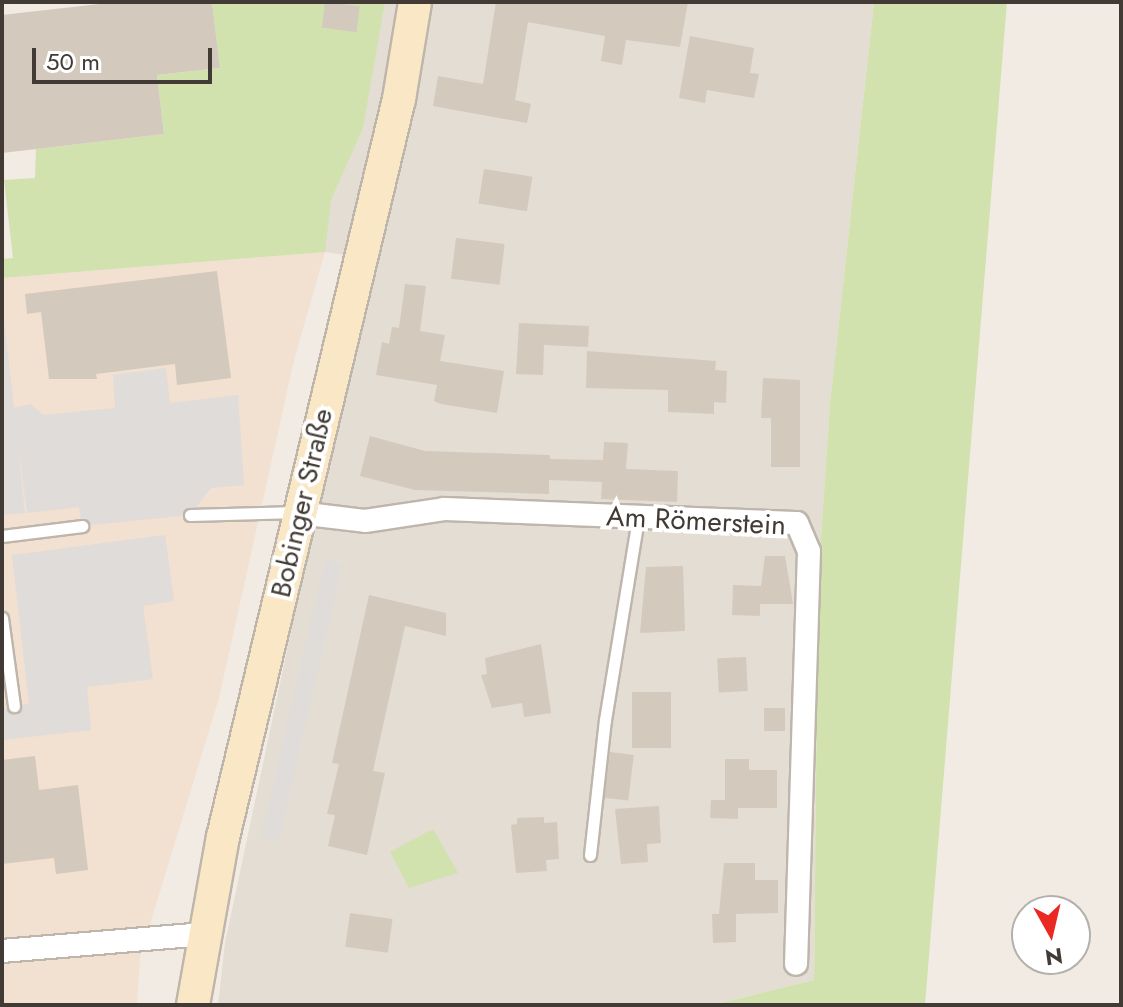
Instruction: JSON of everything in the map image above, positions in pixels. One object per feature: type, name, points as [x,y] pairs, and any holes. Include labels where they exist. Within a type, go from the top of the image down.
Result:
[{"type":"main road","name":"Bobinger Straße","points":[[193,1005],[204,934],[299,513],[399,99],[415,2]]},
{"type":"street","name":"Am Römerstein","points":[[299,513],[365,521],[444,509],[797,523],[809,551],[796,964]]},
{"type":"street","points":[[2,951],[204,934]]},
{"type":"lane","points":[[190,515],[299,513]]},
{"type":"lane","points":[[590,855],[605,720],[638,518]]},
{"type":"lane","points":[[2,536],[82,526]]},
{"type":"lane","points":[[2,618],[14,706]]},
{"type":"shaded area","points":[[277,2],[874,2],[830,404],[818,582],[814,980],[713,1005],[218,1005],[225,943],[370,259],[325,252],[269,254]]},
{"type":"shaded area","points":[[325,252],[294,360],[219,698],[140,957],[137,1005],[2,1005],[2,278]]},
{"type":"shaded area","points":[[2,302],[14,408],[31,404],[43,415],[115,408],[113,375],[166,368],[170,403],[238,395],[244,485],[211,488],[190,515],[82,526],[79,507],[27,513],[17,437],[25,513],[2,515]]},
{"type":"shaded area","points":[[165,535],[174,601],[143,606],[153,679],[87,687],[91,730],[2,740],[2,708],[29,704],[12,555]]},
{"type":"shaded area","points":[[325,560],[343,564],[278,842],[261,838]]},
{"type":"green space","points":[[212,2],[385,2],[363,128],[331,200],[325,252],[2,278],[2,259],[13,258],[4,180],[35,178],[36,149],[164,134],[157,75],[220,68]]},
{"type":"green space","points":[[874,2],[1007,2],[925,1005],[713,1005],[814,980],[818,582],[830,404]]},
{"type":"green space","points":[[433,829],[458,873],[409,888],[390,852]]},
{"type":"building","points":[[117,2],[212,2],[220,68],[157,75],[164,134],[2,153],[2,15]]},
{"type":"building","points":[[325,2],[360,6],[357,32],[322,28]]},
{"type":"building","points":[[496,2],[688,2],[680,47],[626,40],[622,65],[601,61],[605,36],[528,22],[515,100],[531,104],[527,123],[433,106],[438,76],[483,84]]},
{"type":"building","points":[[690,36],[754,48],[750,73],[759,74],[754,98],[707,90],[705,103],[679,98]]},
{"type":"building","points":[[484,169],[532,177],[527,211],[479,204]]},
{"type":"building","points":[[456,238],[505,244],[500,285],[451,279]]},
{"type":"building","points":[[217,271],[231,378],[177,385],[175,364],[96,374],[97,379],[49,379],[41,312],[27,314],[25,294]]},
{"type":"building","points":[[405,284],[426,286],[420,331],[445,335],[440,361],[504,371],[497,413],[434,401],[437,385],[376,375],[382,342],[389,344],[392,327],[399,328]]},
{"type":"building","points":[[519,323],[589,326],[588,347],[544,345],[543,375],[516,374]]},
{"type":"building","points":[[587,351],[716,361],[715,370],[727,371],[726,403],[714,402],[714,414],[668,412],[668,390],[586,388]]},
{"type":"building","points":[[763,378],[800,380],[800,467],[771,467],[771,418],[761,418]]},
{"type":"building","points":[[370,436],[425,451],[550,455],[550,459],[603,460],[604,442],[628,443],[626,469],[678,471],[677,502],[601,499],[602,482],[549,480],[549,494],[415,490],[360,476]]},
{"type":"building","points":[[765,556],[785,556],[793,604],[760,604],[760,616],[732,615],[733,585],[761,586]]},
{"type":"building","points":[[683,566],[685,631],[640,633],[646,567]]},
{"type":"building","points":[[369,595],[446,613],[446,636],[405,626],[373,771],[385,773],[367,855],[328,846],[335,815],[327,814],[339,764],[332,763]]},
{"type":"building","points":[[541,644],[551,713],[524,717],[522,703],[492,708],[481,675],[487,674],[485,658]]},
{"type":"building","points":[[746,657],[748,691],[719,692],[717,659]]},
{"type":"building","points":[[632,692],[671,692],[671,748],[632,748]]},
{"type":"building","points":[[764,708],[785,708],[785,731],[764,731]]},
{"type":"building","points":[[610,752],[634,755],[628,801],[604,798]]},
{"type":"building","points":[[35,756],[39,790],[78,785],[88,870],[56,874],[54,858],[2,864],[2,760]]},
{"type":"building","points":[[725,759],[749,759],[749,770],[777,770],[777,808],[738,808],[738,819],[710,818],[711,800],[725,800]]},
{"type":"building","points":[[659,806],[661,843],[647,844],[648,862],[621,864],[615,809]]},
{"type":"building","points":[[544,817],[544,823],[557,822],[559,859],[546,860],[547,871],[516,873],[511,825],[517,824],[517,818]]},
{"type":"building","points":[[724,863],[755,863],[755,880],[778,880],[778,913],[736,914],[736,942],[713,943],[712,914],[719,914]]},
{"type":"building","points":[[350,913],[393,919],[388,953],[345,947]]}]
